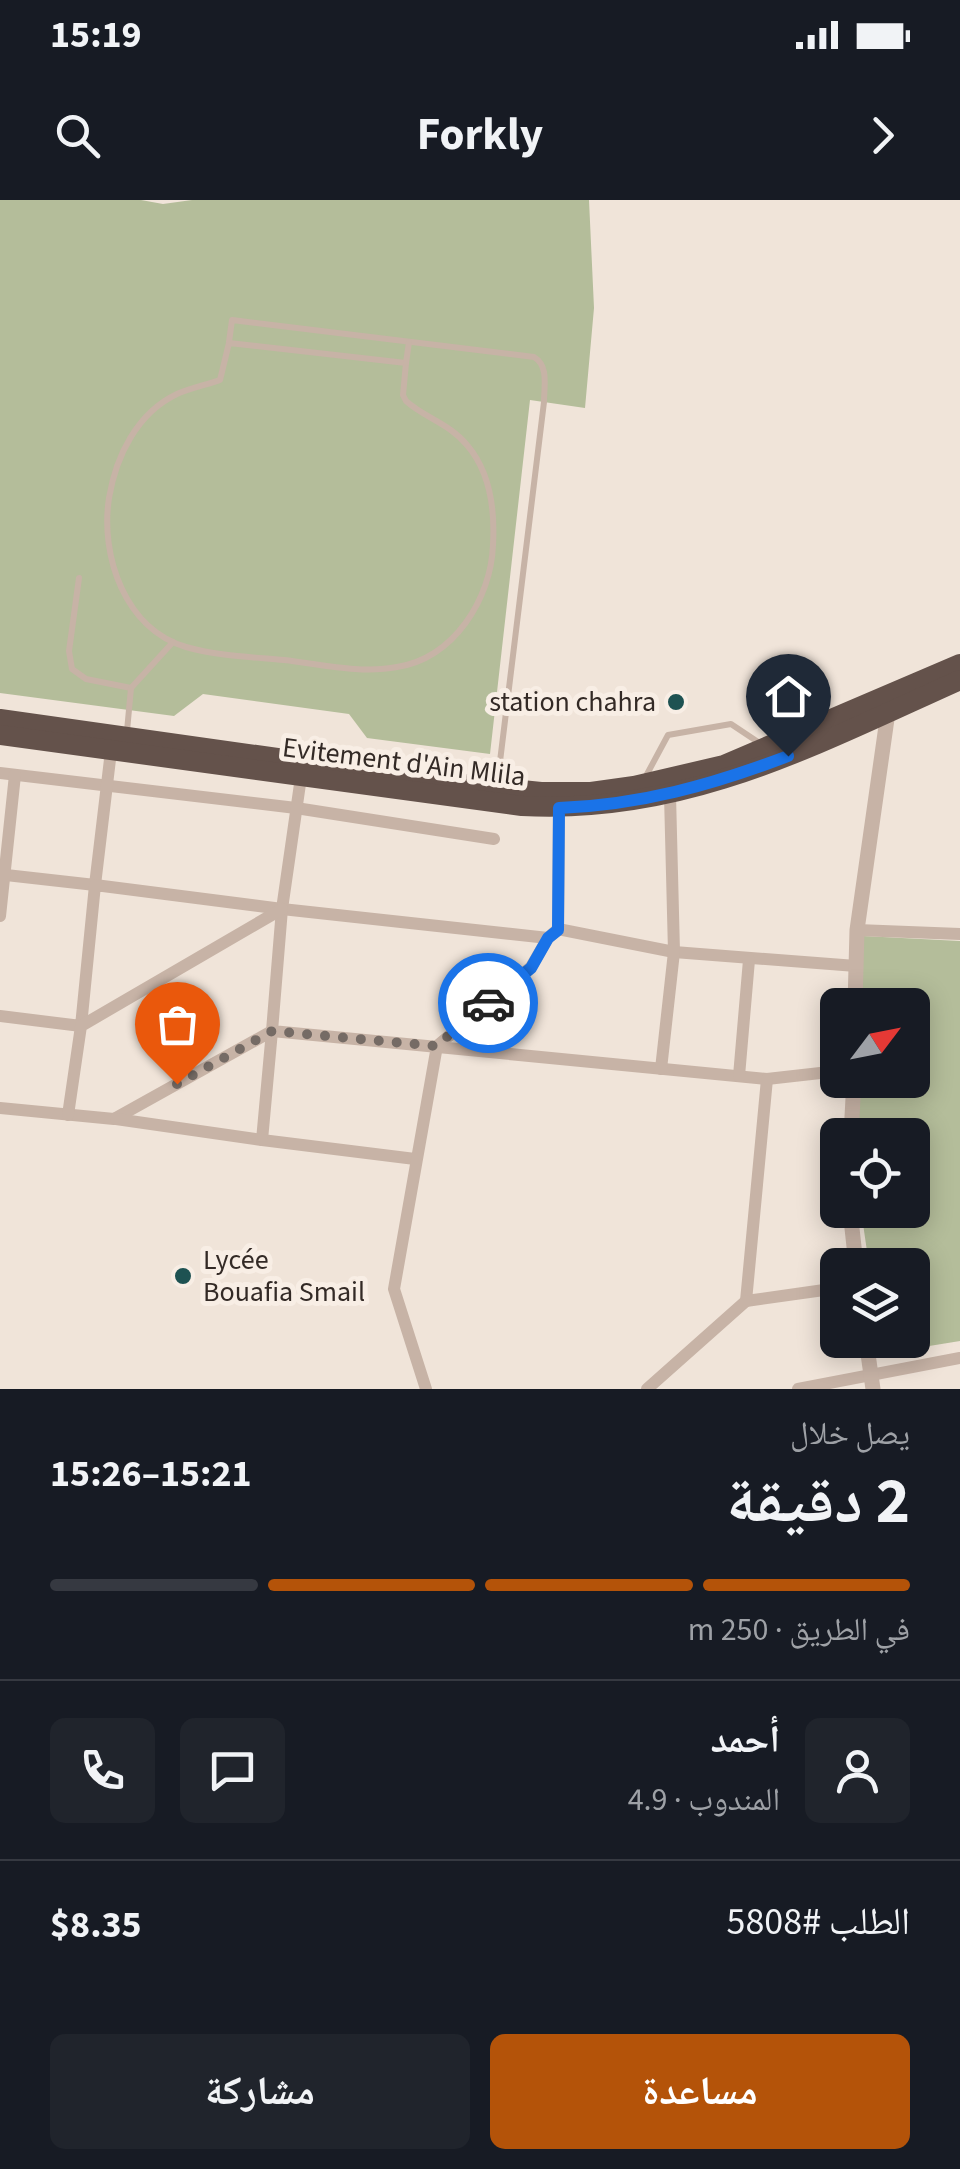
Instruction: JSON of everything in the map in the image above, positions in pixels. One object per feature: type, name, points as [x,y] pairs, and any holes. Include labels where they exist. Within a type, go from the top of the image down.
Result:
[{"type":"highway","name":"Evitement d'Ain Mlila","points":[[0,719],[301,777],[559,808],[610,806],[670,795],[744,773],[886,705],[960,664]]},
{"type":"highway","name":"Evitement d'Ain Mlila","points":[[0,735],[119,744],[496,787],[591,792],[711,768],[960,680]]},
{"type":"street","points":[[855,988],[856,930],[886,705]]},
{"type":"street","points":[[68,1115],[82,1026],[106,784],[119,744]]},
{"type":"street","points":[[0,773],[296,808],[494,839]]},
{"type":"street","points":[[0,916],[15,775]]},
{"type":"street","points":[[262,1140],[282,910],[301,777]]},
{"type":"street","points":[[662,1069],[674,952],[670,795]]},
{"type":"street","points":[[426,1389],[394,1289],[436,1046],[531,968],[553,934],[559,808]]},
{"type":"street","points":[[6,875],[282,910],[553,934],[674,952],[856,966]]},
{"type":"street","points":[[0,1016],[82,1026],[282,910]]},
{"type":"street","points":[[856,930],[960,934]]},
{"type":"street","points":[[739,1076],[749,960]]},
{"type":"street","points":[[114,1118],[272,1031],[767,1079],[820,1073]]},
{"type":"street","points":[[746,1300],[767,1079]]},
{"type":"street","points":[[0,1108],[114,1118],[416,1159]]},
{"type":"street","points":[[647,1389],[746,1300],[820,1290]]},
{"type":"street","points":[[798,1389],[872,1382],[960,1358]]},
{"type":"lane","points":[[410,342],[403,395],[406,401],[455,432],[469,446],[492,499],[492,564],[487,586],[452,638],[418,662],[374,669],[213,653],[173,642],[133,609],[120,588],[110,550],[109,500],[124,449],[153,409],[173,396],[220,380],[232,320],[534,357],[544,368],[544,402],[496,787]]},
{"type":"lane","points":[[229,342],[406,364]]},
{"type":"lane","points":[[79,578],[69,651],[72,669],[86,679],[131,688]]},
{"type":"lane","points":[[119,744],[131,688],[173,642]]},
{"type":"lane","points":[[641,784],[668,735],[731,724],[766,748]]},
{"type":"green space","points":[[0,200],[141,200],[163,204],[192,200],[589,200],[594,308],[585,408],[530,400],[490,754],[367,738],[349,714],[203,694],[174,716],[0,693]]},
{"type":"green space","points":[[863,936],[960,941],[960,1341],[930,1346],[930,1248],[867,1248],[864,1228],[930,1228],[930,1118],[858,1118],[859,1098],[930,1098],[930,988],[861,988]]},
{"type":"way so far","points":[[177,1084],[272,1031],[436,1046],[488,1003]]},
{"type":"place","name":"station chahra","points":[[676,702]]},
{"type":"place","name":"Lycée Bouafia Smail","points":[[183,1276]]},
{"type":"route","points":[[488,1003],[531,968],[548,938],[558,930],[559,808],[610,806],[695,789],[788,756]]}]
